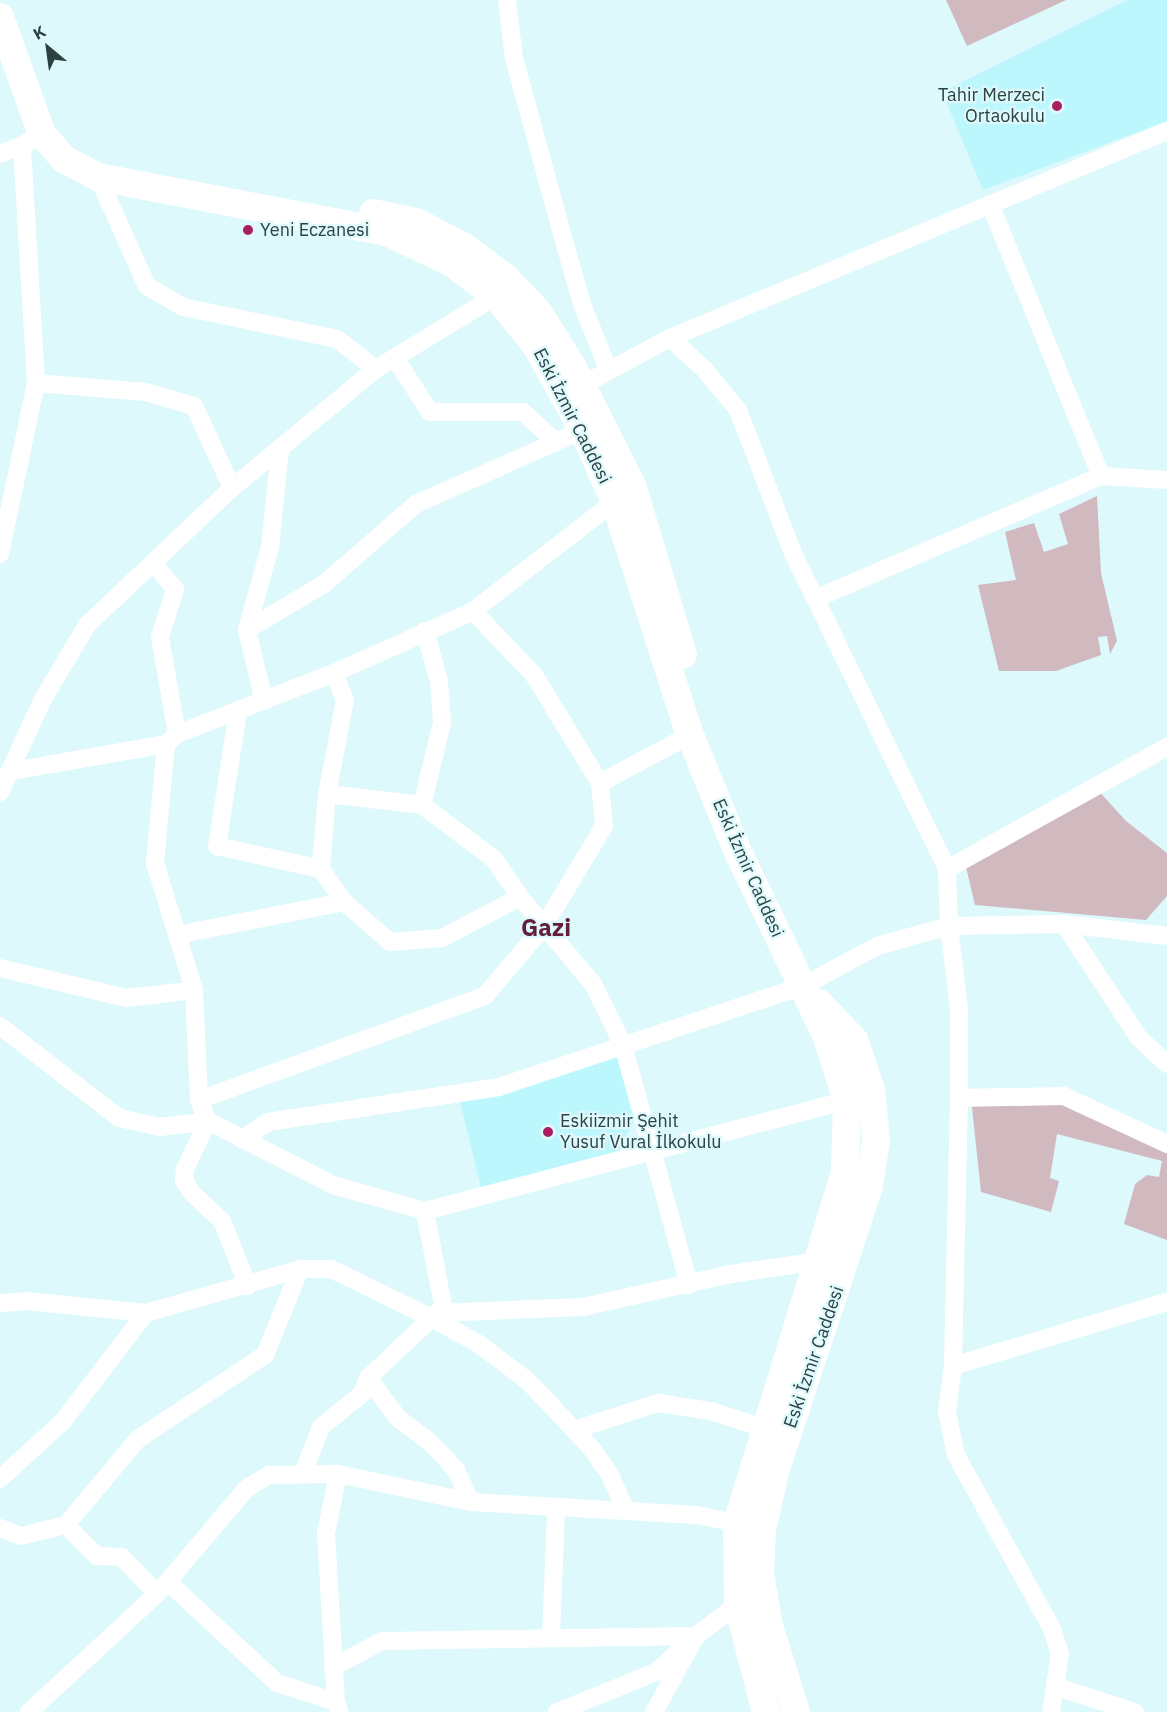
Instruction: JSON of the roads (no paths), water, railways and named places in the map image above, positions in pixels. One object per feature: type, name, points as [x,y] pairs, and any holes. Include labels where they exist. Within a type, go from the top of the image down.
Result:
[{"type":"main road","name":"Eski İzmir Caddesi","points":[[0,17],[32,140],[64,159],[98,177],[387,232],[452,263],[496,296],[572,390],[583,430],[624,495],[690,735],[737,850],[826,1035],[847,1100],[845,1172],[737,1523],[738,1604],[766,1712]]},
{"type":"main road","points":[[32,140],[107,161],[416,222],[463,246],[506,278],[539,314],[572,390],[624,495]]},
{"type":"main road","name":"Eski İzmir Caddesi","points":[[796,1712],[769,1626],[760,1574],[762,1530],[775,1472],[869,1186],[876,1140],[871,1089],[854,1040],[803,987]]},
{"type":"street","points":[[507,0],[514,58],[566,248],[582,304],[609,371]]},
{"type":"street","points":[[572,390],[670,338],[1167,131]]},
{"type":"street","points":[[0,154],[32,140],[36,383],[0,554]]},
{"type":"street","points":[[98,177],[147,286],[183,307],[337,339],[376,369]]},
{"type":"street","points":[[990,204],[1101,476]]},
{"type":"street","points":[[0,792],[12,771],[43,699],[87,625],[232,488],[376,369],[496,296]]},
{"type":"street","points":[[670,338],[705,370],[738,410],[815,599],[947,869],[949,926],[959,1009],[953,1366],[947,1412],[956,1455],[1052,1629],[1060,1654],[1057,1688],[1051,1712]]},
{"type":"street","points":[[395,358],[430,412],[523,412],[555,441]]},
{"type":"street","points":[[36,383],[146,392],[194,406],[232,488]]},
{"type":"street","points":[[247,630],[324,584],[417,504],[583,430]]},
{"type":"street","points":[[264,701],[247,630],[270,547],[280,450]]},
{"type":"street","points":[[0,476],[16,486]]},
{"type":"street","points":[[815,599],[1101,476],[1167,480]]},
{"type":"street","points":[[12,771],[172,739],[334,673],[473,611],[624,495]]},
{"type":"street","points":[[154,564],[175,589],[160,637],[172,739],[155,863],[194,990],[199,1100],[208,1120],[333,1185],[425,1210],[653,1154],[847,1100]]},
{"type":"street","points":[[199,1100],[485,996],[544,927],[604,826],[600,783],[534,675],[473,611]]},
{"type":"street","points":[[422,805],[442,723],[439,681],[425,632]]},
{"type":"street","points":[[334,673],[345,700],[327,794],[321,869],[344,902],[390,942],[442,938],[520,897]]},
{"type":"street","points":[[238,711],[217,846],[321,869]]},
{"type":"street","points":[[600,783],[690,735]]},
{"type":"street","points":[[947,869],[1167,747]]},
{"type":"street","points":[[327,794],[422,805],[494,859],[520,897],[593,984],[623,1044],[689,1285]]},
{"type":"street","points":[[177,935],[344,902]]},
{"type":"street","points":[[1064,924],[1139,1038],[1167,1064]]},
{"type":"street","points":[[242,1139],[268,1122],[499,1087],[623,1044],[803,987],[876,946],[949,926],[1064,924],[1167,936]]},
{"type":"street","points":[[0,968],[127,998],[194,990]]},
{"type":"street","points":[[0,1026],[119,1118],[160,1127],[208,1120]]},
{"type":"street","points":[[959,1098],[1064,1096],[1167,1144]]},
{"type":"street","points":[[208,1120],[184,1169],[184,1180],[191,1192],[222,1221],[248,1286]]},
{"type":"street","points":[[425,1210],[437,1314]]},
{"type":"street","points":[[303,1473],[321,1427],[363,1393],[368,1378],[437,1314],[583,1307],[731,1274],[819,1261]]},
{"type":"street","points":[[0,1528],[21,1536],[66,1525],[138,1439],[265,1355],[300,1269]]},
{"type":"street","points":[[0,1303],[26,1301],[146,1313],[248,1286],[300,1269],[332,1269],[437,1314],[502,1360],[577,1429],[610,1475],[626,1511]]},
{"type":"street","points":[[953,1366],[1167,1302]]},
{"type":"street","points":[[0,1479],[63,1421],[146,1313]]},
{"type":"street","points":[[368,1378],[398,1418],[431,1443],[456,1470],[471,1502]]},
{"type":"street","points":[[577,1429],[658,1403],[711,1411],[766,1429]]},
{"type":"street","points":[[66,1525],[97,1556],[122,1557],[163,1588],[277,1683],[338,1707],[333,1667],[326,1533],[338,1474]]},
{"type":"street","points":[[29,1712],[163,1588],[247,1488],[269,1475],[338,1474],[471,1502],[556,1510],[696,1515],[737,1523]]},
{"type":"street","points":[[551,1638],[556,1510]]},
{"type":"street","points":[[557,1712],[656,1672],[696,1635],[738,1604]]},
{"type":"street","points":[[333,1667],[382,1641],[696,1635]]},
{"type":"street","points":[[654,1712],[696,1635]]},
{"type":"street","points":[[1057,1688],[1135,1712]]},
{"type":"place","name":"Tahir Merzeci Ortaokulu","points":[[1057,106]]},
{"type":"place","name":"Yeni Eczanesi","points":[[248,230]]},
{"type":"place","name":"Eskiizmir Şehit Yusuf Vural İlkokulu","points":[[548,1132]]},
{"type":"district","name":"Gazi","points":[[546,928]]}]
